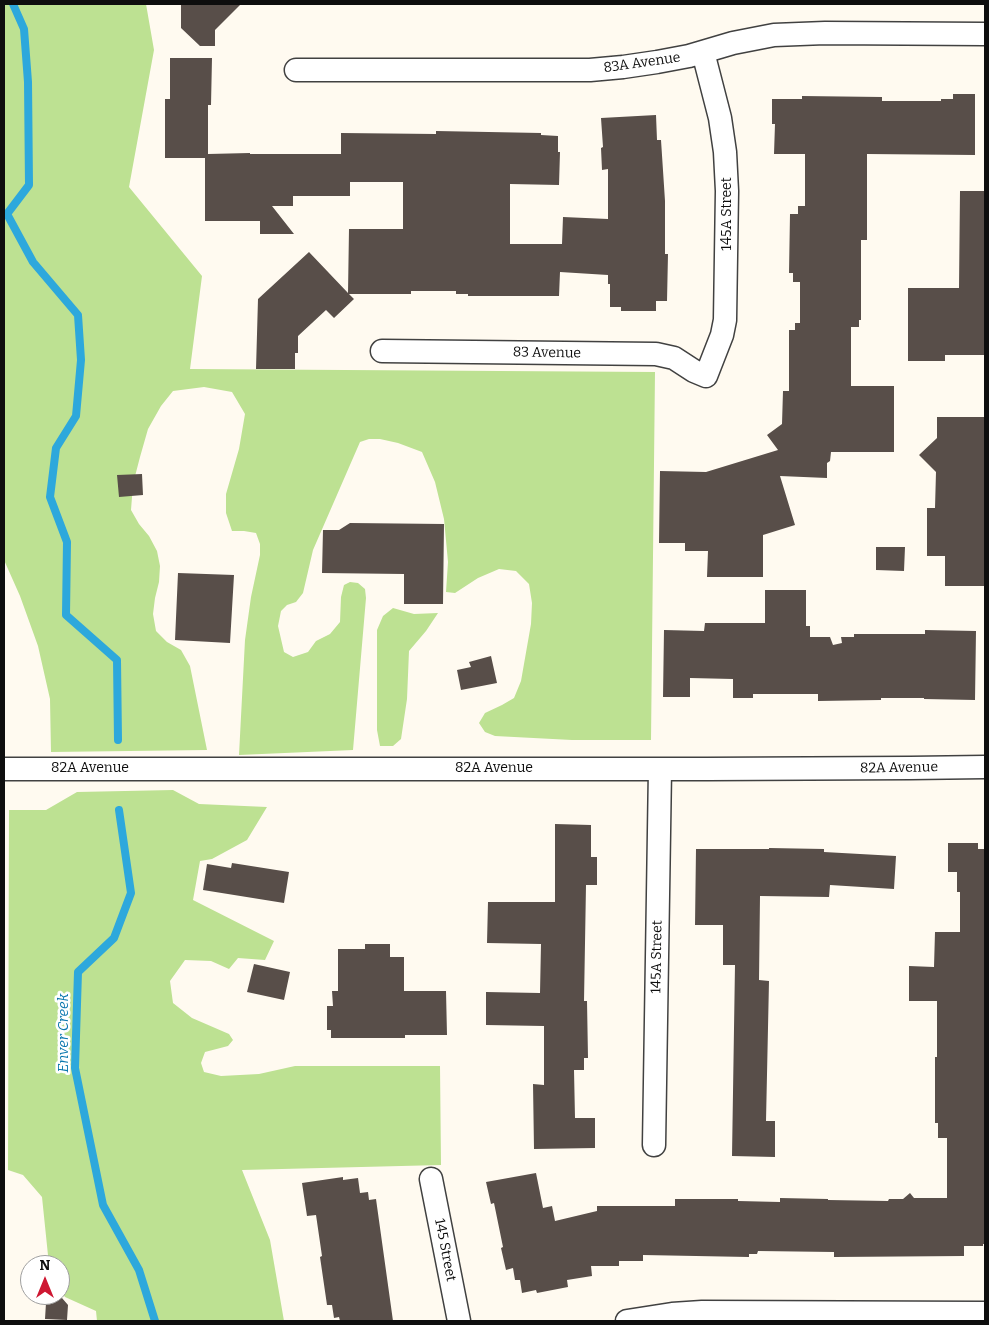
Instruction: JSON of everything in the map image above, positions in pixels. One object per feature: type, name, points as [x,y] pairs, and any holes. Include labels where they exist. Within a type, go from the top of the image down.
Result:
[{"type":"street","name":"83A Avenue","points":[[296,70],[590,70],[640,65],[689,56],[717,47],[761,37],[806,33],[985,34]]},
{"type":"street","name":"145A Street","points":[[702,52],[720,118],[726,152],[728,191],[725,320],[722,334],[706,376]]},
{"type":"street","name":"83 Avenue","points":[[382,351],[656,354],[670,356],[706,376]]},
{"type":"street","name":"82A Avenue","points":[[4,769],[660,769],[985,766]]},
{"type":"street","name":"145A Street","points":[[654,1145],[660,769]]},
{"type":"street","name":"145 Street","points":[[431,1179],[460,1321]]},
{"type":"street","points":[[627,1321],[672,1314],[702,1312],[985,1313]]},
{"type":"green space","points":[[4,4],[146,4],[154,50],[129,187],[202,276],[190,369],[655,372],[651,740],[572,740],[495,736],[485,732],[479,723],[485,713],[514,698],[521,681],[531,624],[532,603],[529,584],[516,571],[499,569],[478,578],[455,593],[446,592],[448,562],[444,519],[435,482],[422,452],[398,443],[380,439],[369,439],[360,442],[313,550],[303,593],[296,602],[287,605],[281,611],[278,626],[284,652],[293,657],[308,652],[316,641],[330,634],[340,622],[341,597],[344,585],[350,582],[358,583],[365,589],[366,598],[353,750],[239,755],[245,640],[251,597],[260,555],[260,544],[256,533],[232,531],[226,513],[226,494],[239,449],[245,414],[232,392],[204,387],[173,391],[161,406],[148,429],[133,484],[131,510],[157,551],[160,566],[159,582],[153,614],[156,631],[167,642],[181,650],[190,666],[207,750],[51,752],[50,699],[38,646],[20,596],[4,560]]},
{"type":"green space","points":[[393,608],[414,614],[438,613],[409,651],[407,699],[401,739],[393,746],[380,746],[377,730],[377,630],[383,616]]},
{"type":"green space","points":[[173,790],[199,804],[267,807],[247,840],[212,859],[200,861],[193,900],[274,941],[265,960],[238,958],[229,969],[211,961],[185,960],[170,981],[173,1003],[192,1018],[229,1034],[233,1040],[228,1046],[205,1052],[201,1063],[204,1072],[221,1076],[259,1074],[295,1066],[440,1066],[441,1165],[242,1170],[270,1240],[284,1321],[97,1321],[96,1311],[70,1299],[70,1255],[48,1255],[42,1197],[23,1175],[8,1170],[9,810],[46,810],[77,792]]},
{"type":"building","points":[[181,4],[241,4],[215,30],[215,46],[200,46],[181,28]]},
{"type":"building","points":[[170,58],[212,58],[211,105],[208,105],[208,154],[341,154],[341,133],[436,134],[436,131],[541,133],[541,135],[558,136],[558,152],[560,152],[559,185],[510,184],[510,244],[562,244],[563,217],[608,219],[608,169],[602,170],[601,118],[656,115],[657,140],[661,140],[665,201],[665,254],[668,254],[667,301],[656,301],[656,311],[621,311],[621,307],[610,307],[608,275],[560,272],[559,296],[468,296],[468,294],[456,294],[456,291],[411,291],[411,294],[349,294],[354,299],[334,318],[326,310],[298,336],[298,353],[295,353],[295,369],[256,369],[258,299],[309,252],[348,293],[349,229],[403,229],[403,182],[350,182],[350,196],[293,196],[293,206],[272,206],[294,234],[260,234],[260,221],[205,221],[205,158],[165,158],[165,99],[170,99]]},
{"type":"building","points":[[953,94],[975,94],[975,155],[867,154],[867,240],[861,240],[861,320],[859,320],[859,327],[851,327],[851,386],[894,386],[894,452],[831,452],[830,461],[827,463],[827,478],[780,476],[795,525],[763,535],[763,577],[707,577],[708,551],[685,551],[685,543],[659,543],[660,471],[706,472],[778,450],[767,435],[782,424],[783,391],[789,391],[789,330],[795,330],[795,323],[800,323],[800,282],[793,282],[793,273],[789,273],[790,214],[798,214],[798,206],[805,206],[805,154],[774,154],[775,124],[772,124],[772,99],[802,99],[802,96],[882,97],[882,101],[941,101],[941,99],[953,99]]},
{"type":"building","points":[[960,191],[985,191],[985,355],[945,355],[945,361],[908,361],[908,288],[959,288]]},
{"type":"building","points":[[937,417],[985,417],[985,586],[945,586],[945,556],[927,556],[927,508],[935,508],[936,472],[919,455],[937,438]]},
{"type":"building","points":[[142,474],[143,495],[119,497],[117,475]]},
{"type":"building","points":[[350,523],[444,524],[443,604],[404,604],[404,574],[322,573],[323,530],[339,530]]},
{"type":"building","points":[[876,547],[905,547],[904,571],[876,570]]},
{"type":"building","points":[[178,573],[234,575],[230,643],[175,640]]},
{"type":"building","points":[[765,590],[806,590],[806,626],[810,626],[810,637],[830,637],[833,645],[842,643],[841,637],[854,637],[854,634],[925,634],[925,630],[976,631],[975,700],[881,698],[881,700],[818,701],[818,694],[753,694],[753,698],[733,698],[733,679],[690,678],[690,697],[663,697],[664,630],[704,631],[705,623],[765,623]]},
{"type":"building","points":[[491,656],[497,683],[461,690],[457,670],[471,667],[469,662]]},
{"type":"building","points":[[555,824],[591,825],[591,857],[597,857],[597,885],[586,885],[584,1001],[587,1001],[588,1058],[584,1058],[584,1070],[574,1070],[575,1118],[595,1118],[595,1148],[534,1149],[533,1084],[544,1085],[544,1026],[486,1025],[486,992],[540,993],[541,944],[487,943],[488,902],[555,902]]},
{"type":"building","points":[[948,843],[978,843],[978,849],[985,849],[985,1244],[983,1246],[964,1246],[964,1256],[834,1257],[834,1252],[758,1251],[757,1254],[749,1254],[749,1257],[643,1255],[643,1261],[619,1261],[619,1266],[591,1266],[592,1276],[567,1280],[568,1287],[537,1293],[536,1290],[522,1293],[520,1280],[515,1280],[513,1268],[506,1270],[494,1203],[491,1204],[486,1182],[536,1173],[543,1208],[552,1206],[555,1221],[597,1211],[597,1206],[675,1206],[675,1199],[738,1199],[738,1201],[780,1202],[780,1198],[888,1201],[889,1199],[903,1199],[910,1193],[914,1198],[947,1198],[947,1138],[938,1138],[938,1123],[935,1123],[937,1001],[909,1001],[909,966],[934,967],[935,932],[960,932],[960,892],[957,892],[957,872],[948,872]]},
{"type":"building","points":[[696,849],[824,849],[824,852],[896,856],[894,889],[830,885],[829,897],[760,896],[759,980],[769,981],[766,1121],[775,1121],[775,1157],[732,1156],[735,965],[723,965],[723,925],[695,925]]},
{"type":"building","points":[[232,863],[289,872],[284,903],[203,890],[207,864],[231,868]]},
{"type":"building","points":[[365,944],[390,944],[390,957],[404,957],[404,991],[446,991],[447,1035],[405,1035],[405,1038],[331,1038],[331,1030],[327,1030],[327,1006],[333,1006],[332,991],[338,991],[338,949],[365,949]]},
{"type":"building","points":[[254,964],[290,972],[284,1000],[247,992]]},
{"type":"building","points":[[343,1177],[343,1180],[358,1178],[360,1193],[368,1192],[369,1200],[376,1199],[393,1321],[340,1321],[339,1317],[334,1318],[332,1305],[327,1305],[316,1215],[307,1216],[302,1183]]},
{"type":"building","points":[[46,1305],[68,1305],[67,1320],[45,1319]]},
{"type":"waterway","name":"Enver Creek","points":[[13,4],[24,29],[28,82],[29,185],[7,214],[33,262],[78,315],[81,360],[76,416],[56,448],[50,497],[67,542],[66,615],[117,660],[118,740]]},
{"type":"waterway","name":"Enver Creek","points":[[119,810],[131,893],[114,938],[78,972],[75,1068],[103,1205],[139,1270],[155,1321]]}]
